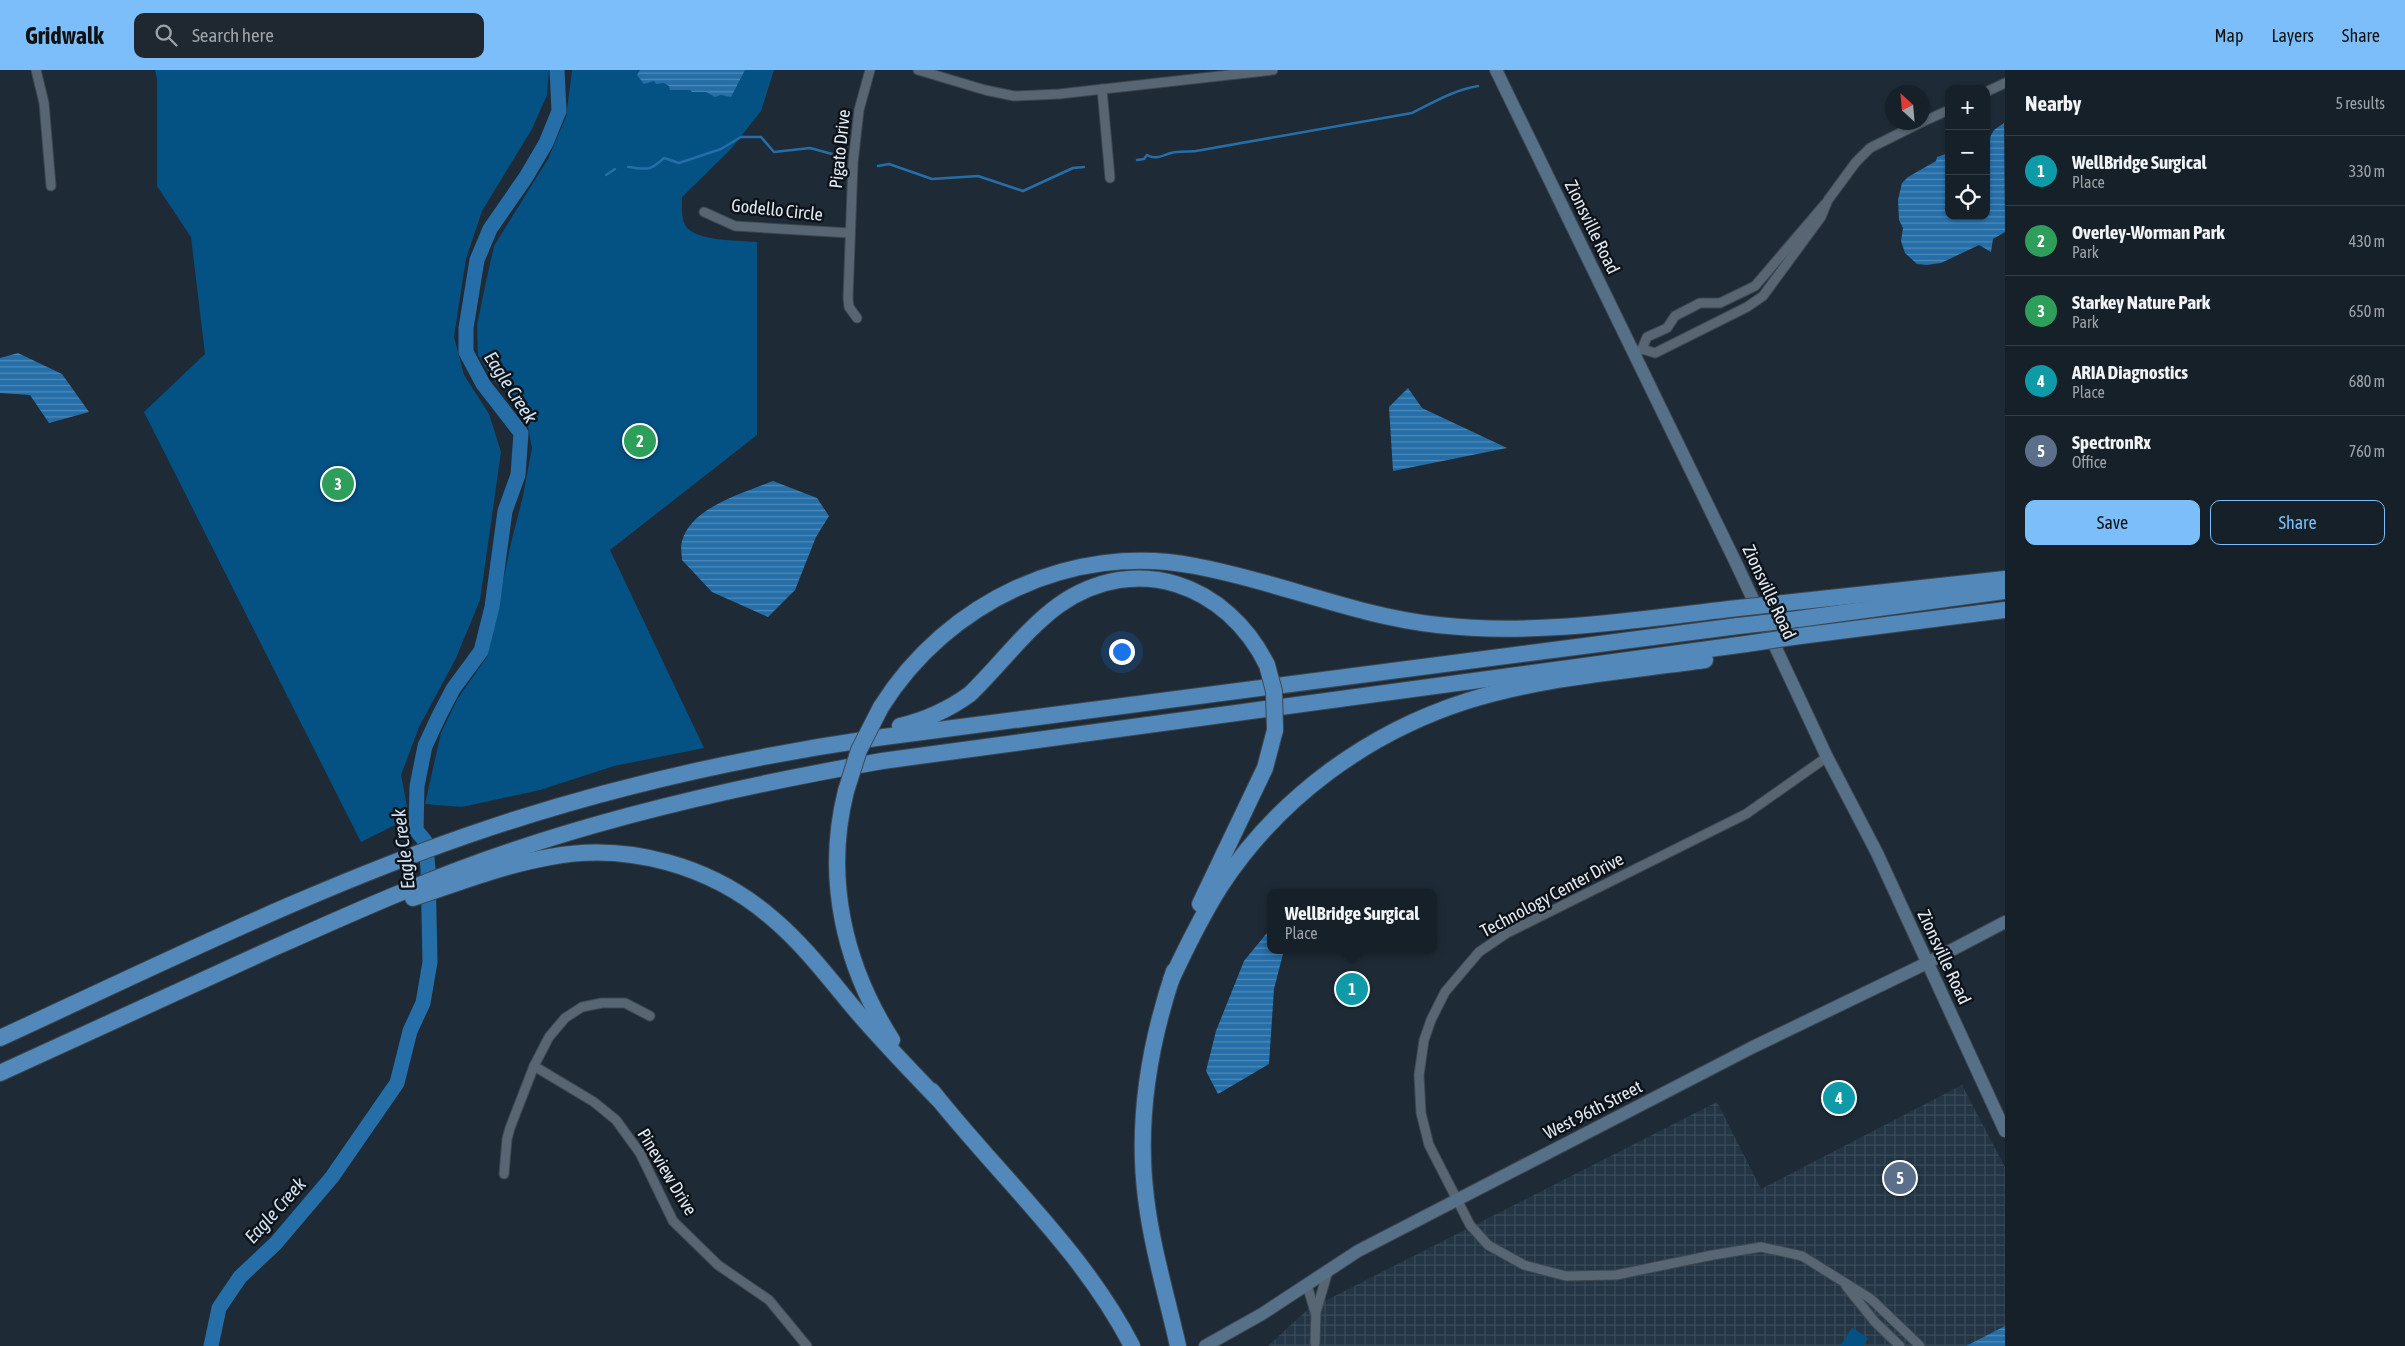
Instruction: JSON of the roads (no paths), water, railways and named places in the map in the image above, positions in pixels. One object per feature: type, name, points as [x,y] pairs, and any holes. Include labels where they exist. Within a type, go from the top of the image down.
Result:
[{"type":"highway","points":[[1132,1346],[1108,1304],[1074,1256],[938,1099],[885,1029],[865,992],[849,951],[839,901],[837,865],[838,836],[846,791],[859,750],[881,706],[920,656],[945,632],[971,612],[1003,594],[1036,579],[1077,568],[1114,562],[1154,561],[1194,566],[1392,617],[1456,627],[1504,629],[1545,628],[2005,579]]},
{"type":"highway","points":[[0,1038],[270,914],[362,875],[467,836],[538,812],[626,787],[730,763],[819,746],[916,722],[943,712],[970,694],[1057,606],[1078,594],[1115,581],[1157,580],[1199,592],[1220,605],[1254,640],[1267,665],[1274,691],[1275,730],[1265,768],[1188,927],[1158,1018],[1149,1063],[1143,1107],[1143,1154],[1150,1221],[1177,1342]]},
{"type":"highway","points":[[819,746],[2005,591]]},
{"type":"highway","points":[[1803,641],[2005,610]]},
{"type":"highway","points":[[0,1072],[304,935],[363,912],[626,816],[720,792],[804,774],[959,750],[2005,615]]},
{"type":"highway","points":[[1171,980],[1205,911],[1258,837],[1279,814],[1325,774],[1376,740],[1427,716],[1489,695],[1581,676],[1748,648]]},
{"type":"highway","points":[[468,873],[549,857],[596,853],[631,855],[664,861],[712,879],[754,903],[783,928],[900,1061],[938,1099]]},
{"type":"main road","name":"Zionsville Road","points":[[1496,70],[1638,351],[1827,757],[1877,854],[2005,1131]]},
{"type":"main road","name":"West 96th Street","points":[[1205,1346],[1234,1331],[1358,1251],[1456,1199],[2005,922]]},
{"type":"street","points":[[36,70],[44,103],[51,186]]},
{"type":"street","name":"Pigato Drive","points":[[857,318],[850,307],[848,298],[850,233],[859,110],[870,70]]},
{"type":"street","points":[[918,70],[986,90],[1014,96],[1102,89],[1235,72],[1273,70]]},
{"type":"street","points":[[1990,90],[2005,83]]},
{"type":"street","points":[[1102,89],[1110,178]]},
{"type":"street","points":[[1930,118],[1945,112]]},
{"type":"street","points":[[1828,200],[1821,217],[1763,296],[1739,311],[1655,353],[1638,351],[1647,338],[1667,328],[1676,316],[1700,303],[1720,303],[1755,286],[1828,200],[1856,162],[1870,148],[1906,130]]},
{"type":"street","name":"Godello Circle","points":[[704,212],[735,226],[850,233]]},
{"type":"street","name":"Technology Center Drive","points":[[1827,757],[1746,814],[1506,933],[1479,952],[1456,977],[1437,1007],[1424,1040],[1418,1093],[1421,1113],[1429,1145],[1470,1225],[1488,1245],[1524,1266],[1566,1276],[1616,1275],[1761,1247],[1802,1256],[1841,1280],[1871,1299],[1920,1346]]},
{"type":"street","points":[[504,1174],[507,1139],[534,1066],[549,1037],[565,1018],[582,1007],[602,1003],[625,1003],[650,1016]]},
{"type":"street","name":"Pineview Drive","points":[[534,1066],[594,1102],[616,1120],[640,1153],[673,1221],[718,1265],[769,1300],[807,1346]]},
{"type":"street","points":[[1315,1343],[1316,1312],[1328,1271]]},
{"type":"street","name":"Technology Center Drive","points":[[1841,1280],[1875,1322],[1900,1346]]},
{"type":"street","points":[[1307,1285],[1316,1312]]},
{"type":"waterway","name":"Eagle Creek","points":[[211,1346],[219,1308],[240,1277],[276,1243],[332,1177],[397,1083],[410,1031],[423,1003],[430,962],[428,868],[425,841],[416,830],[417,786],[425,746],[439,716],[453,689],[481,651],[492,607],[505,511],[518,475],[521,433],[483,384],[466,352],[466,328],[477,260],[490,229],[526,177],[546,143],[559,111],[557,70]]},
{"type":"waterway","points":[[1137,160],[1144,159],[1147,155],[1159,157],[1174,152],[1196,151],[1412,113],[1452,93],[1478,86]]},
{"type":"waterway","points":[[628,167],[651,168],[664,158],[679,163],[721,149],[741,137],[761,137],[774,152],[810,148],[832,154]]},
{"type":"waterway","points":[[878,166],[889,164],[932,179],[978,176],[1023,191],[1073,168],[1084,167]]},
{"type":"waterway","points":[[606,175],[615,169]]},
{"type":"place","name":"Overley-Worman Park","points":[[640,441]]},
{"type":"place","name":"Starkey Nature Park","points":[[338,484]]},
{"type":"place","name":"WellBridge Surgical","points":[[1352,989]]},
{"type":"place","name":"ARIA Diagnostics","points":[[1839,1098]]},
{"type":"place","name":"SpectronRx","points":[[1900,1178]]}]
